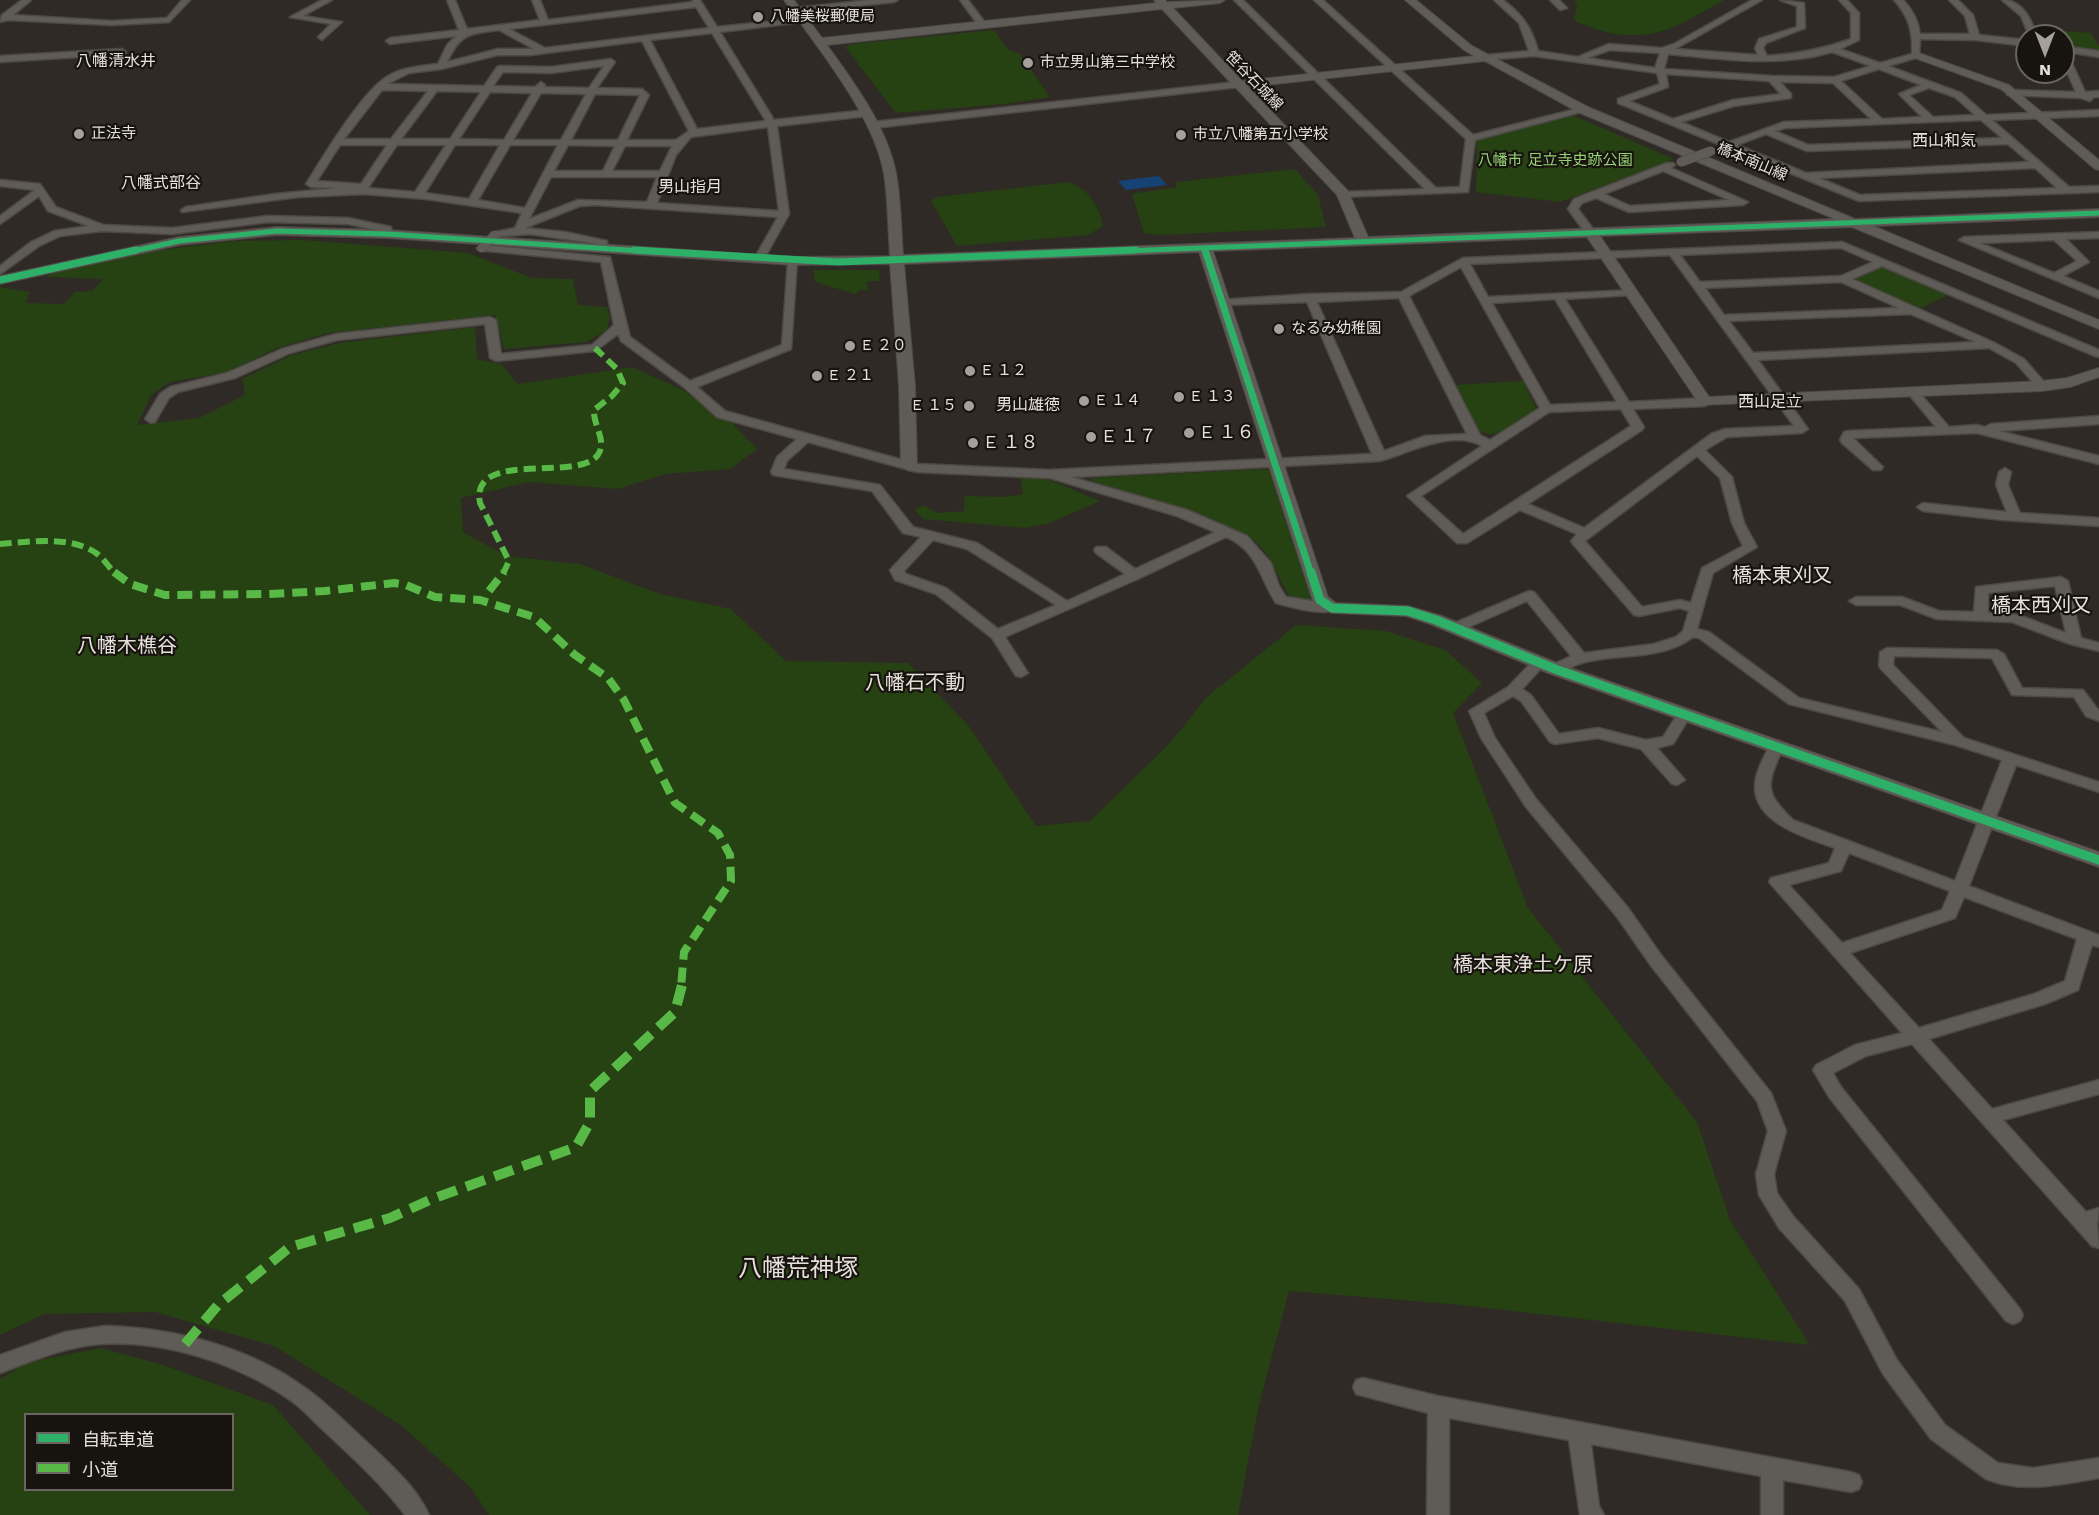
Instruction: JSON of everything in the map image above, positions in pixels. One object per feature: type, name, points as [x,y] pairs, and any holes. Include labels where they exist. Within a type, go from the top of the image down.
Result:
[{"type":"street","points":[[3,19],[27,0]]},
{"type":"street","points":[[3,19],[112,22],[169,20],[186,0]]},
{"type":"street","points":[[322,37],[338,22],[294,17],[328,0]]},
{"type":"street","points":[[451,0],[464,32]]},
{"type":"street","points":[[536,0],[545,22]]},
{"type":"street","points":[[528,211],[419,194],[311,184],[337,141],[379,87],[388,77],[402,71],[441,66],[498,52],[543,51],[714,30],[796,10],[894,0]]},
{"type":"street","points":[[964,0],[982,24]]},
{"type":"street","points":[[820,42],[1161,3],[1220,0]]},
{"type":"street","points":[[1238,0],[1434,192]]},
{"type":"street","points":[[1318,0],[1471,138]]},
{"type":"street","name":"橋本南山線","points":[[1410,0],[1468,48],[1584,110],[2099,325]]},
{"type":"street","points":[[1498,0],[1528,28],[1534,53]]},
{"type":"street","points":[[1554,0],[1563,8]]},
{"type":"street","points":[[1665,50],[1677,46],[1758,0]]},
{"type":"street","points":[[1764,58],[1759,48],[1762,42],[1801,28],[1801,5],[1784,0]]},
{"type":"street","points":[[1580,59],[1609,47],[1793,58],[1832,49],[1855,40],[1855,12],[1844,0]]},
{"type":"street","points":[[1898,0],[1913,17],[1917,36],[1916,55]]},
{"type":"street","points":[[1953,0],[1969,15],[1975,37]]},
{"type":"street","points":[[2006,0],[2025,15],[2028,24]]},
{"type":"street","points":[[390,41],[697,2],[772,124],[784,213],[759,259]]},
{"type":"street","name":"笹谷石城線","points":[[1161,3],[1342,195],[1363,242]]},
{"type":"street","points":[[295,7],[311,9]]},
{"type":"street","points":[[796,10],[848,81],[873,125],[890,172],[907,386],[909,466]]},
{"type":"street","points":[[499,27],[543,51]]},
{"type":"street","points":[[441,66],[451,45],[464,32]]},
{"type":"street","points":[[1917,36],[1975,37],[2015,42]]},
{"type":"street","points":[[645,38],[694,132]]},
{"type":"street","points":[[1832,49],[1958,95],[2066,190]]},
{"type":"street","points":[[1665,50],[1659,66],[1665,85],[1621,101],[1859,198],[2099,189]]},
{"type":"street","points":[[0,59],[122,52]]},
{"type":"street","points":[[2075,52],[2099,54]]},
{"type":"street","points":[[873,125],[1534,53],[1659,71],[1772,79],[1835,80],[1916,55],[1998,84],[2099,166]]},
{"type":"street","points":[[419,194],[501,69],[551,70],[611,62],[592,90],[519,229]]},
{"type":"street","points":[[472,201],[551,70]]},
{"type":"street","points":[[1673,122],[1733,103],[1788,96],[1772,79]]},
{"type":"street","points":[[2075,79],[2082,95],[2099,101]]},
{"type":"street","points":[[1835,80],[1879,121]]},
{"type":"street","points":[[1928,85],[1903,94],[1930,119]]},
{"type":"street","points":[[379,87],[635,90],[645,95],[606,174]]},
{"type":"street","points":[[363,189],[434,88]]},
{"type":"street","points":[[2010,93],[2099,94]]},
{"type":"street","points":[[1471,138],[1584,110]]},
{"type":"street","points":[[651,206],[678,143],[685,136],[694,132],[867,114]]},
{"type":"street","points":[[1705,402],[1574,209],[1578,201],[1784,125],[2037,115],[2096,115]]},
{"type":"street","points":[[1766,130],[1807,148],[2010,141]]},
{"type":"street","points":[[1342,195],[1465,190],[1471,138]]},
{"type":"street","points":[[337,141],[678,143]]},
{"type":"street","points":[[1805,176],[2037,165]]},
{"type":"street","points":[[1596,194],[1629,209],[1743,202],[1663,168]]},
{"type":"street","points":[[549,174],[663,174]]},
{"type":"street","points":[[0,183],[37,186],[52,209],[102,228]]},
{"type":"street","points":[[186,210],[363,189]]},
{"type":"street","points":[[0,221],[41,190]]},
{"type":"street","points":[[519,229],[578,203],[784,213]]},
{"type":"street","points":[[0,280],[135,249],[228,235],[307,231],[600,247],[793,261],[897,261],[2099,213]]},
{"type":"street","points":[[0,271],[35,244],[58,233],[102,228],[171,231],[268,219],[348,221],[387,229],[387,234]]},
{"type":"street","points":[[600,247],[603,243],[588,238],[519,229],[499,231],[482,248],[606,259],[620,326],[625,339],[689,386],[721,414],[917,468],[1049,474],[1380,457],[1425,440],[1475,437],[1490,445]]},
{"type":"street","points":[[2099,234],[1964,240],[2099,295]]},
{"type":"street","points":[[2053,277],[2084,262],[2056,236]]},
{"type":"street","points":[[1222,302],[1404,295],[1463,261],[1842,245],[2099,354]]},
{"type":"street","points":[[1205,249],[1320,600],[1332,608]]},
{"type":"street","points":[[1673,252],[1802,429],[1725,433],[1698,450],[1585,533],[1578,541],[1639,612],[1680,604],[1695,608]]},
{"type":"street","points":[[689,386],[787,347],[793,261]]},
{"type":"street","points":[[1463,261],[1546,410]]},
{"type":"street","points":[[1696,285],[1843,279],[1881,261]]},
{"type":"street","points":[[1843,279],[2020,360],[2042,386]]},
{"type":"street","points":[[1485,300],[1631,292]]},
{"type":"street","points":[[1404,295],[1475,437]]},
{"type":"street","points":[[1558,296],[1625,406],[1638,427],[1462,540],[1413,496],[1546,410],[1625,406],[1705,402],[1780,398],[2042,386],[2070,382],[2099,372]]},
{"type":"street","points":[[1310,297],[1380,457]]},
{"type":"street","points":[[1721,318],[1914,311]]},
{"type":"street","points":[[151,418],[164,396],[174,389],[231,376],[286,351],[336,337],[490,320],[496,358],[595,348],[620,326]]},
{"type":"street","points":[[1750,357],[1991,345]]},
{"type":"street","points":[[1913,392],[1944,430]]},
{"type":"street","points":[[1877,467],[1846,440],[1848,435],[2099,420]]},
{"type":"street","points":[[1977,429],[2099,460]]},
{"type":"street","points":[[805,438],[781,460],[777,472],[876,488],[908,530],[972,546],[1066,606]]},
{"type":"street","points":[[1698,450],[1726,477],[1738,523],[1750,548],[1707,570],[1690,632],[1682,639],[1669,644],[1621,654],[1580,658],[1547,666],[1513,690],[1476,711],[1488,738],[1531,804],[1623,913],[1655,959],[1765,1098],[1777,1131],[1765,1174],[1768,1195],[1786,1222],[1852,1295],[1890,1367],[1938,1432],[1994,1472],[2033,1478],[2099,1468]]},
{"type":"street","points":[[2004,472],[2002,485],[2015,516]]},
{"type":"street","points":[[1049,474],[1182,513],[1242,539],[1264,563],[1272,586],[1281,600],[1299,605],[1332,608],[1408,611],[1547,666],[2099,860]]},
{"type":"street","points":[[1519,505],[1585,533]]},
{"type":"street","points":[[1923,507],[2099,522]]},
{"type":"street","points":[[998,635],[1226,532]]},
{"type":"street","points":[[930,536],[897,570],[900,578],[941,591],[998,635],[1021,673]]},
{"type":"street","points":[[1101,550],[1135,575]]},
{"type":"street","points":[[1981,616],[1981,590],[2061,581],[2075,641]]},
{"type":"street","points":[[1455,628],[1529,595],[1580,658]]},
{"type":"street","points":[[1856,601],[1902,601],[1937,615],[2014,618],[2075,641],[2099,647]]},
{"type":"street","points":[[1690,632],[1704,635],[1794,701],[1959,741],[2099,787]]},
{"type":"street","points":[[1959,741],[1886,666],[1887,652],[1997,654],[2017,692],[2078,693],[2091,713],[2099,716]]},
{"type":"street","points":[[1513,690],[1526,698],[1555,739],[1598,734],[1646,745],[1668,741],[1684,715]]},
{"type":"street","points":[[1646,745],[1677,780]]},
{"type":"street","points":[[1776,747],[1762,780],[1762,794],[1769,807],[1786,824],[2093,939],[2072,985],[2039,999],[1861,1050],[1822,1070],[1835,1092],[2013,1315]]},
{"type":"street","points":[[1839,951],[1949,914],[1988,821],[2011,758]]},
{"type":"street","points":[[1844,846],[1835,867],[1777,882],[1988,1117],[2090,1219],[2099,1240]]},
{"type":"street","points":[[1988,1117],[2099,1087]]},
{"type":"street","points":[[0,1364],[29,1352],[104,1335],[137,1337],[195,1348],[248,1367],[299,1396],[356,1446],[406,1498],[418,1515]]},
{"type":"street","points":[[1363,1387],[1438,1406],[1851,1482]]},
{"type":"street","points":[[1438,1406],[1438,1515]]},
{"type":"street","points":[[1579,1432],[1589,1510],[1593,1515]]},
{"type":"street","points":[[1772,1468],[1772,1515]]},
{"type":"green space","points":[[1574,0],[1724,0],[1670,28],[1643,35],[1628,35],[1607,32],[1576,22],[1574,18],[1577,6]]},
{"type":"green space","points":[[994,30],[1008,50],[1019,53],[1050,97],[1005,104],[896,113],[845,47],[852,44]]},
{"type":"green space","points":[[2075,32],[2091,33],[2099,46],[2099,52],[2075,49]]},
{"type":"green space","name":"八幡市 足立寺史跡公園","points":[[1572,115],[1674,159],[1560,202],[1476,192],[1477,140],[1479,138]]},
{"type":"green space","points":[[1295,169],[1318,195],[1326,227],[1161,235],[1144,233],[1132,194],[1177,187],[1176,182]]},
{"type":"green space","points":[[1069,182],[1082,189],[1099,211],[1103,226],[1088,235],[957,246],[931,201],[937,197]]},
{"type":"green space","points":[[303,240],[468,253],[532,278],[573,279],[578,305],[607,307],[610,319],[606,331],[586,342],[504,349],[495,315],[328,333],[277,348],[227,372],[170,382],[151,395],[137,425],[199,418],[245,395],[242,379],[292,355],[339,343],[475,327],[477,359],[501,364],[518,384],[632,367],[683,390],[732,423],[757,449],[730,469],[665,474],[618,489],[529,482],[461,498],[463,532],[506,556],[580,564],[660,594],[731,609],[786,661],[908,663],[968,725],[1036,826],[1090,821],[1169,744],[1207,697],[1296,625],[1386,631],[1445,650],[1482,683],[1453,713],[1528,908],[1697,1122],[1730,1220],[1810,1345],[1451,1304],[1289,1291],[1258,1409],[1238,1515],[489,1515],[470,1487],[401,1425],[274,1346],[155,1312],[44,1314],[0,1335],[0,287],[30,292],[25,303],[64,304],[75,292],[92,291],[103,279],[45,277],[56,272],[143,252],[235,241]]},
{"type":"green space","points":[[1881,267],[1890,268],[1950,294],[1919,309],[1857,282],[1856,279]]},
{"type":"green space","points":[[813,270],[879,270],[880,281],[867,281],[868,291],[861,289],[856,294],[815,282]]},
{"type":"green space","points":[[1523,381],[1537,410],[1509,429],[1493,434],[1478,430],[1456,385]]},
{"type":"green space","points":[[1264,469],[1272,471],[1312,600],[1293,598],[1288,594],[1265,551],[1255,541],[1207,518],[1092,481],[1092,478]]},
{"type":"green space","points":[[1020,475],[1045,478],[1100,501],[1047,524],[1025,528],[923,519],[915,510],[923,505],[937,513],[964,511],[965,496],[1007,497],[1023,494]]},
{"type":"green space","points":[[101,1348],[163,1365],[273,1405],[370,1515],[0,1515],[0,1379],[29,1362]]},
{"type":"water","points":[[1159,176],[1167,185],[1126,190],[1118,181]]},
{"type":"marked path","points":[[489,591],[502,576],[509,561],[480,503],[483,483],[495,475],[513,470],[574,466],[589,462],[599,454],[601,443],[594,421],[594,410],[612,396],[623,383],[617,369],[595,348]]},
{"type":"marked path","points":[[0,544],[41,541],[83,547],[97,554],[117,576],[130,584],[165,595],[269,594],[325,591],[394,583],[406,585],[435,597],[480,600],[534,617],[575,655],[608,678],[624,700],[675,803],[718,833],[730,855],[731,881],[684,952],[683,979],[675,1012],[590,1091],[590,1122],[576,1147],[432,1199],[390,1218],[290,1247],[218,1305],[185,1344]]},
{"type":"cycle path","points":[[0,280],[179,241],[277,231],[387,234],[838,262],[2099,213]]},
{"type":"cycle path","points":[[1205,249],[1320,600],[1332,608],[1408,611],[1436,620],[1555,669],[2099,860]]},
{"type":"place","name":"八幡美桜郵便局","points":[[758,17]]},
{"type":"place","name":"市立男山第三中学校","points":[[1028,63]]},
{"type":"place","name":"正法寺","points":[[79,134]]},
{"type":"place","name":"市立八幡第五小学校","points":[[1181,135]]},
{"type":"place","name":"なるみ幼稚園","points":[[1279,329]]},
{"type":"place","name":"E ２０","points":[[850,346]]},
{"type":"place","name":"E １２","points":[[970,371]]},
{"type":"place","name":"E ２１","points":[[817,376]]},
{"type":"place","name":"E １３","points":[[1179,397]]},
{"type":"place","name":"E １４","points":[[1084,401]]},
{"type":"place","name":"E １５","points":[[969,406]]},
{"type":"place","name":"E １６","points":[[1189,433]]},
{"type":"place","name":"E １７","points":[[1091,437]]},
{"type":"place","name":"E １８","points":[[973,443]]},
{"type":"district","name":"八幡清水井","points":[[116,61]]},
{"type":"district","name":"西山和気","points":[[1944,141]]},
{"type":"district","name":"八幡式部谷","points":[[161,183]]},
{"type":"district","name":"男山指月","points":[[690,187]]},
{"type":"district","name":"西山足立","points":[[1770,402]]},
{"type":"district","name":"男山雄徳","points":[[1028,405]]},
{"type":"district","name":"橋本東刈又","points":[[1782,576]]},
{"type":"district","name":"橋本西刈又","points":[[2041,606]]},
{"type":"district","name":"八幡木樵谷","points":[[127,646]]},
{"type":"district","name":"八幡石不動","points":[[915,683]]},
{"type":"district","name":"橋本東浄土ケ原","points":[[1523,965]]},
{"type":"district","name":"八幡荒神塚","points":[[798,1269]]}]
